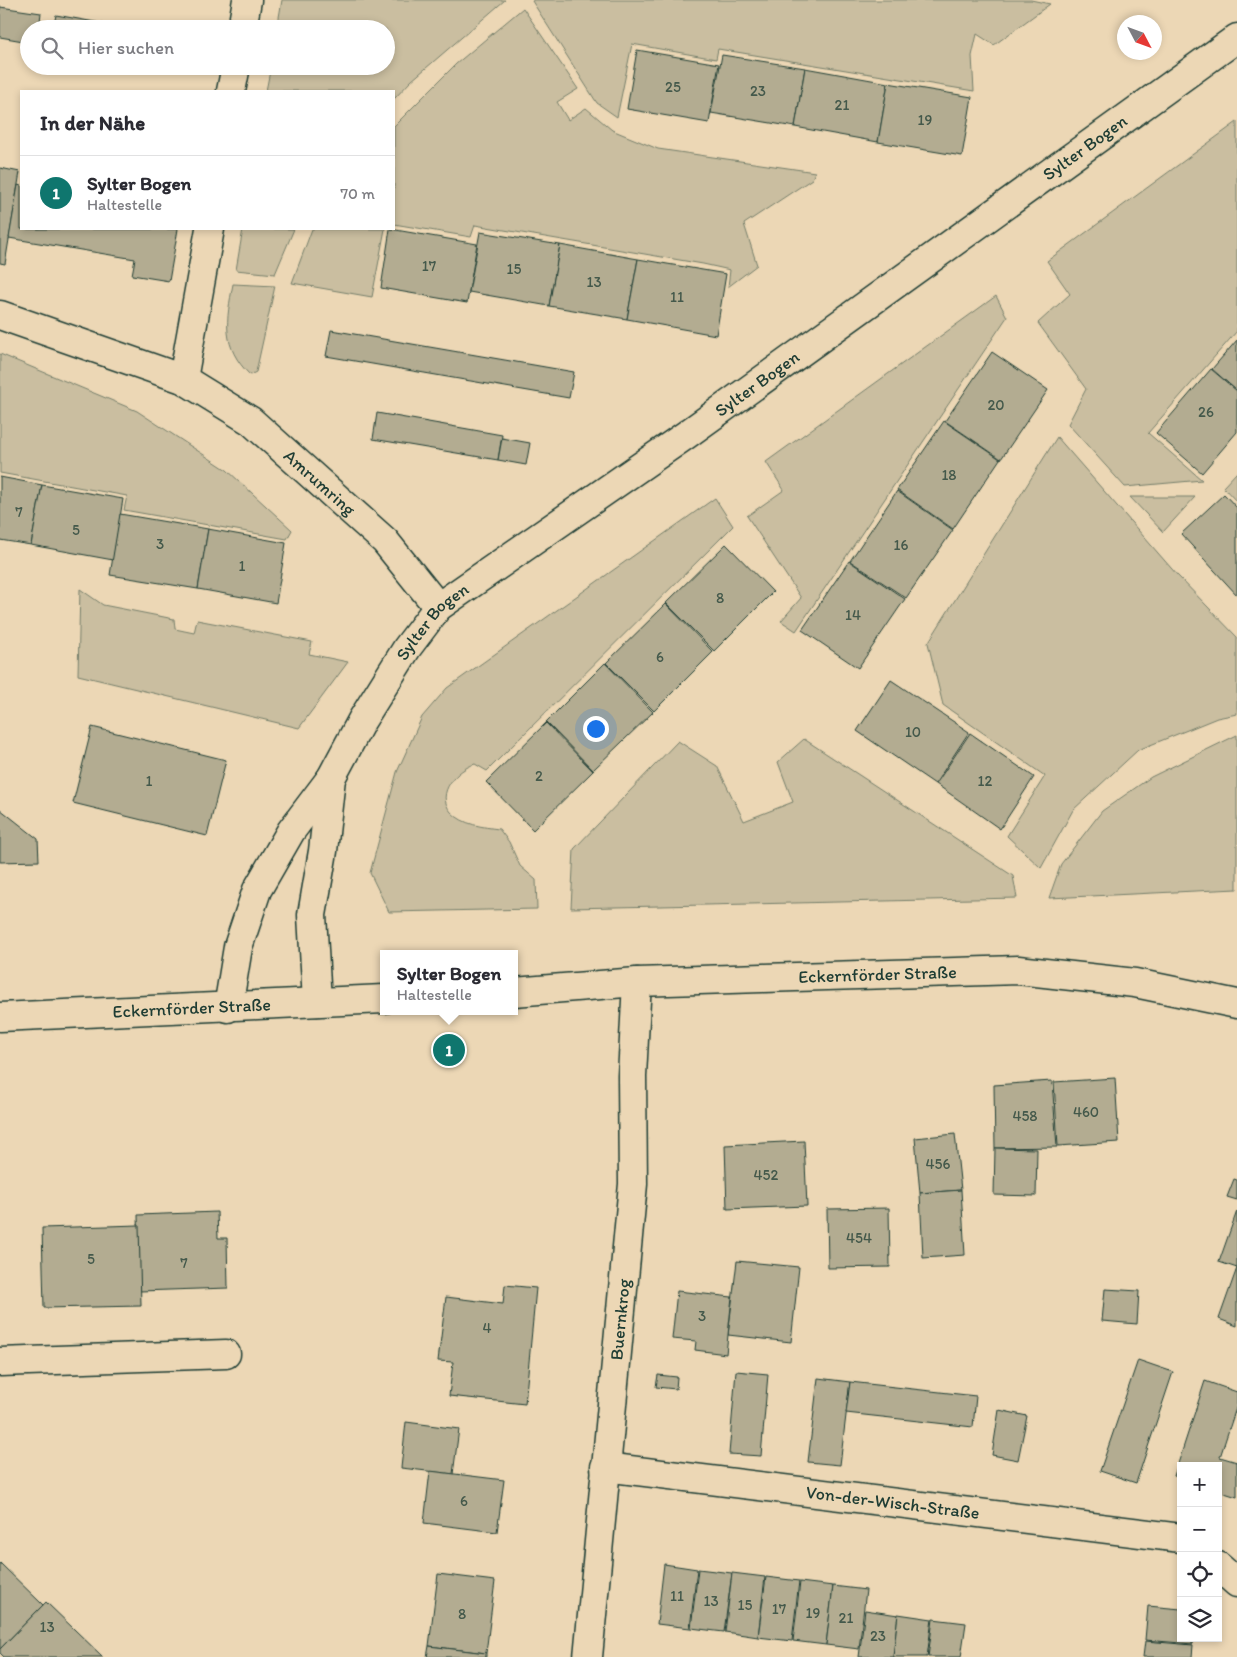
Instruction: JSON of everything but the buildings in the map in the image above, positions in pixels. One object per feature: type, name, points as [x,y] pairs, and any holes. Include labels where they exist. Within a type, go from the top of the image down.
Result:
[{"type":"street","points":[[243,20],[244,0]]},
{"type":"street","name":"Sylter Bogen","points":[[228,1008],[238,947],[257,890],[290,831],[331,778],[362,720],[407,648],[438,607],[686,435],[1237,38]]},
{"type":"street","points":[[232,90],[235,75]]},
{"type":"street","points":[[183,379],[210,230]]},
{"type":"street","name":"Amrumring","points":[[0,315],[183,379],[251,421],[378,534],[438,607]]},
{"type":"street","name":"Sylter Bogen","points":[[317,1002],[312,915],[323,851],[331,778]]},
{"type":"street","name":"Eckernförder Straße","points":[[518,992],[637,982],[1018,970],[1135,983],[1237,1004]]},
{"type":"street","name":"Buernkrog","points":[[588,1657],[633,1184],[632,1076],[637,982]]},
{"type":"street","name":"Eckernförder Straße","points":[[0,1017],[228,1008],[380,999]]},
{"type":"street","points":[[0,1362],[226,1354]]},
{"type":"street","name":"Von-der-Wisch-Straße","points":[[605,1467],[1177,1538]]},
{"type":"street","points":[[1222,1570],[1237,1583]]},
{"type":"shaded area","points":[[282,0],[505,0],[411,81],[395,98],[395,90],[266,90],[269,75],[395,75],[395,20],[279,20]]},
{"type":"shaded area","points":[[1031,0],[1050,4],[994,45],[977,34],[972,56],[974,91],[718,49],[716,59],[632,44],[617,117],[597,103],[532,1]]},
{"type":"shaded area","points":[[523,8],[578,89],[557,102],[568,120],[586,108],[612,130],[658,149],[815,172],[812,179],[744,224],[757,265],[728,287],[730,270],[703,264],[475,225],[471,237],[395,224],[395,125],[456,64]]},
{"type":"shaded area","points":[[1237,122],[1237,331],[1148,433],[1202,480],[1125,487],[1068,424],[1086,389],[1038,323],[1070,294],[1047,261]]},
{"type":"shaded area","points":[[243,230],[294,230],[275,274],[236,270]]},
{"type":"shaded area","points":[[312,230],[385,230],[372,297],[292,283]]},
{"type":"shaded area","points":[[233,284],[275,286],[256,372],[250,375],[234,354],[230,343],[228,321]]},
{"type":"shaded area","points":[[996,296],[1007,317],[796,631],[781,621],[801,598],[747,516],[784,490],[766,462]]},
{"type":"shaded area","points":[[0,354],[137,411],[227,470],[292,530],[287,539],[124,510],[127,496],[0,473]]},
{"type":"shaded area","points":[[1057,437],[1178,576],[1237,637],[1237,714],[1217,718],[1138,750],[1073,810],[1041,868],[1007,836],[1045,776],[943,705],[928,643]]},
{"type":"shaded area","points":[[1237,472],[1237,502],[1223,487]]},
{"type":"shaded area","points":[[1130,497],[1195,497],[1163,532]]},
{"type":"shaded area","points":[[715,498],[733,526],[487,771],[475,764],[455,776],[450,783],[445,797],[446,805],[461,820],[473,825],[499,829],[509,842],[520,866],[536,880],[537,909],[389,912],[370,873],[397,772],[422,717],[447,688]]},
{"type":"shaded area","points":[[80,589],[103,605],[174,619],[175,629],[194,633],[197,620],[312,642],[309,654],[348,662],[299,728],[78,675]]},
{"type":"shaded area","points":[[1237,735],[1237,889],[1049,898],[1061,864],[1102,811],[1151,777]]},
{"type":"shaded area","points":[[804,739],[1013,876],[1017,898],[571,908],[574,849],[678,741],[717,766],[744,821],[793,802],[778,762]]},
{"type":"place","name":"Sylter Bogen","points":[[449,1050]]}]
